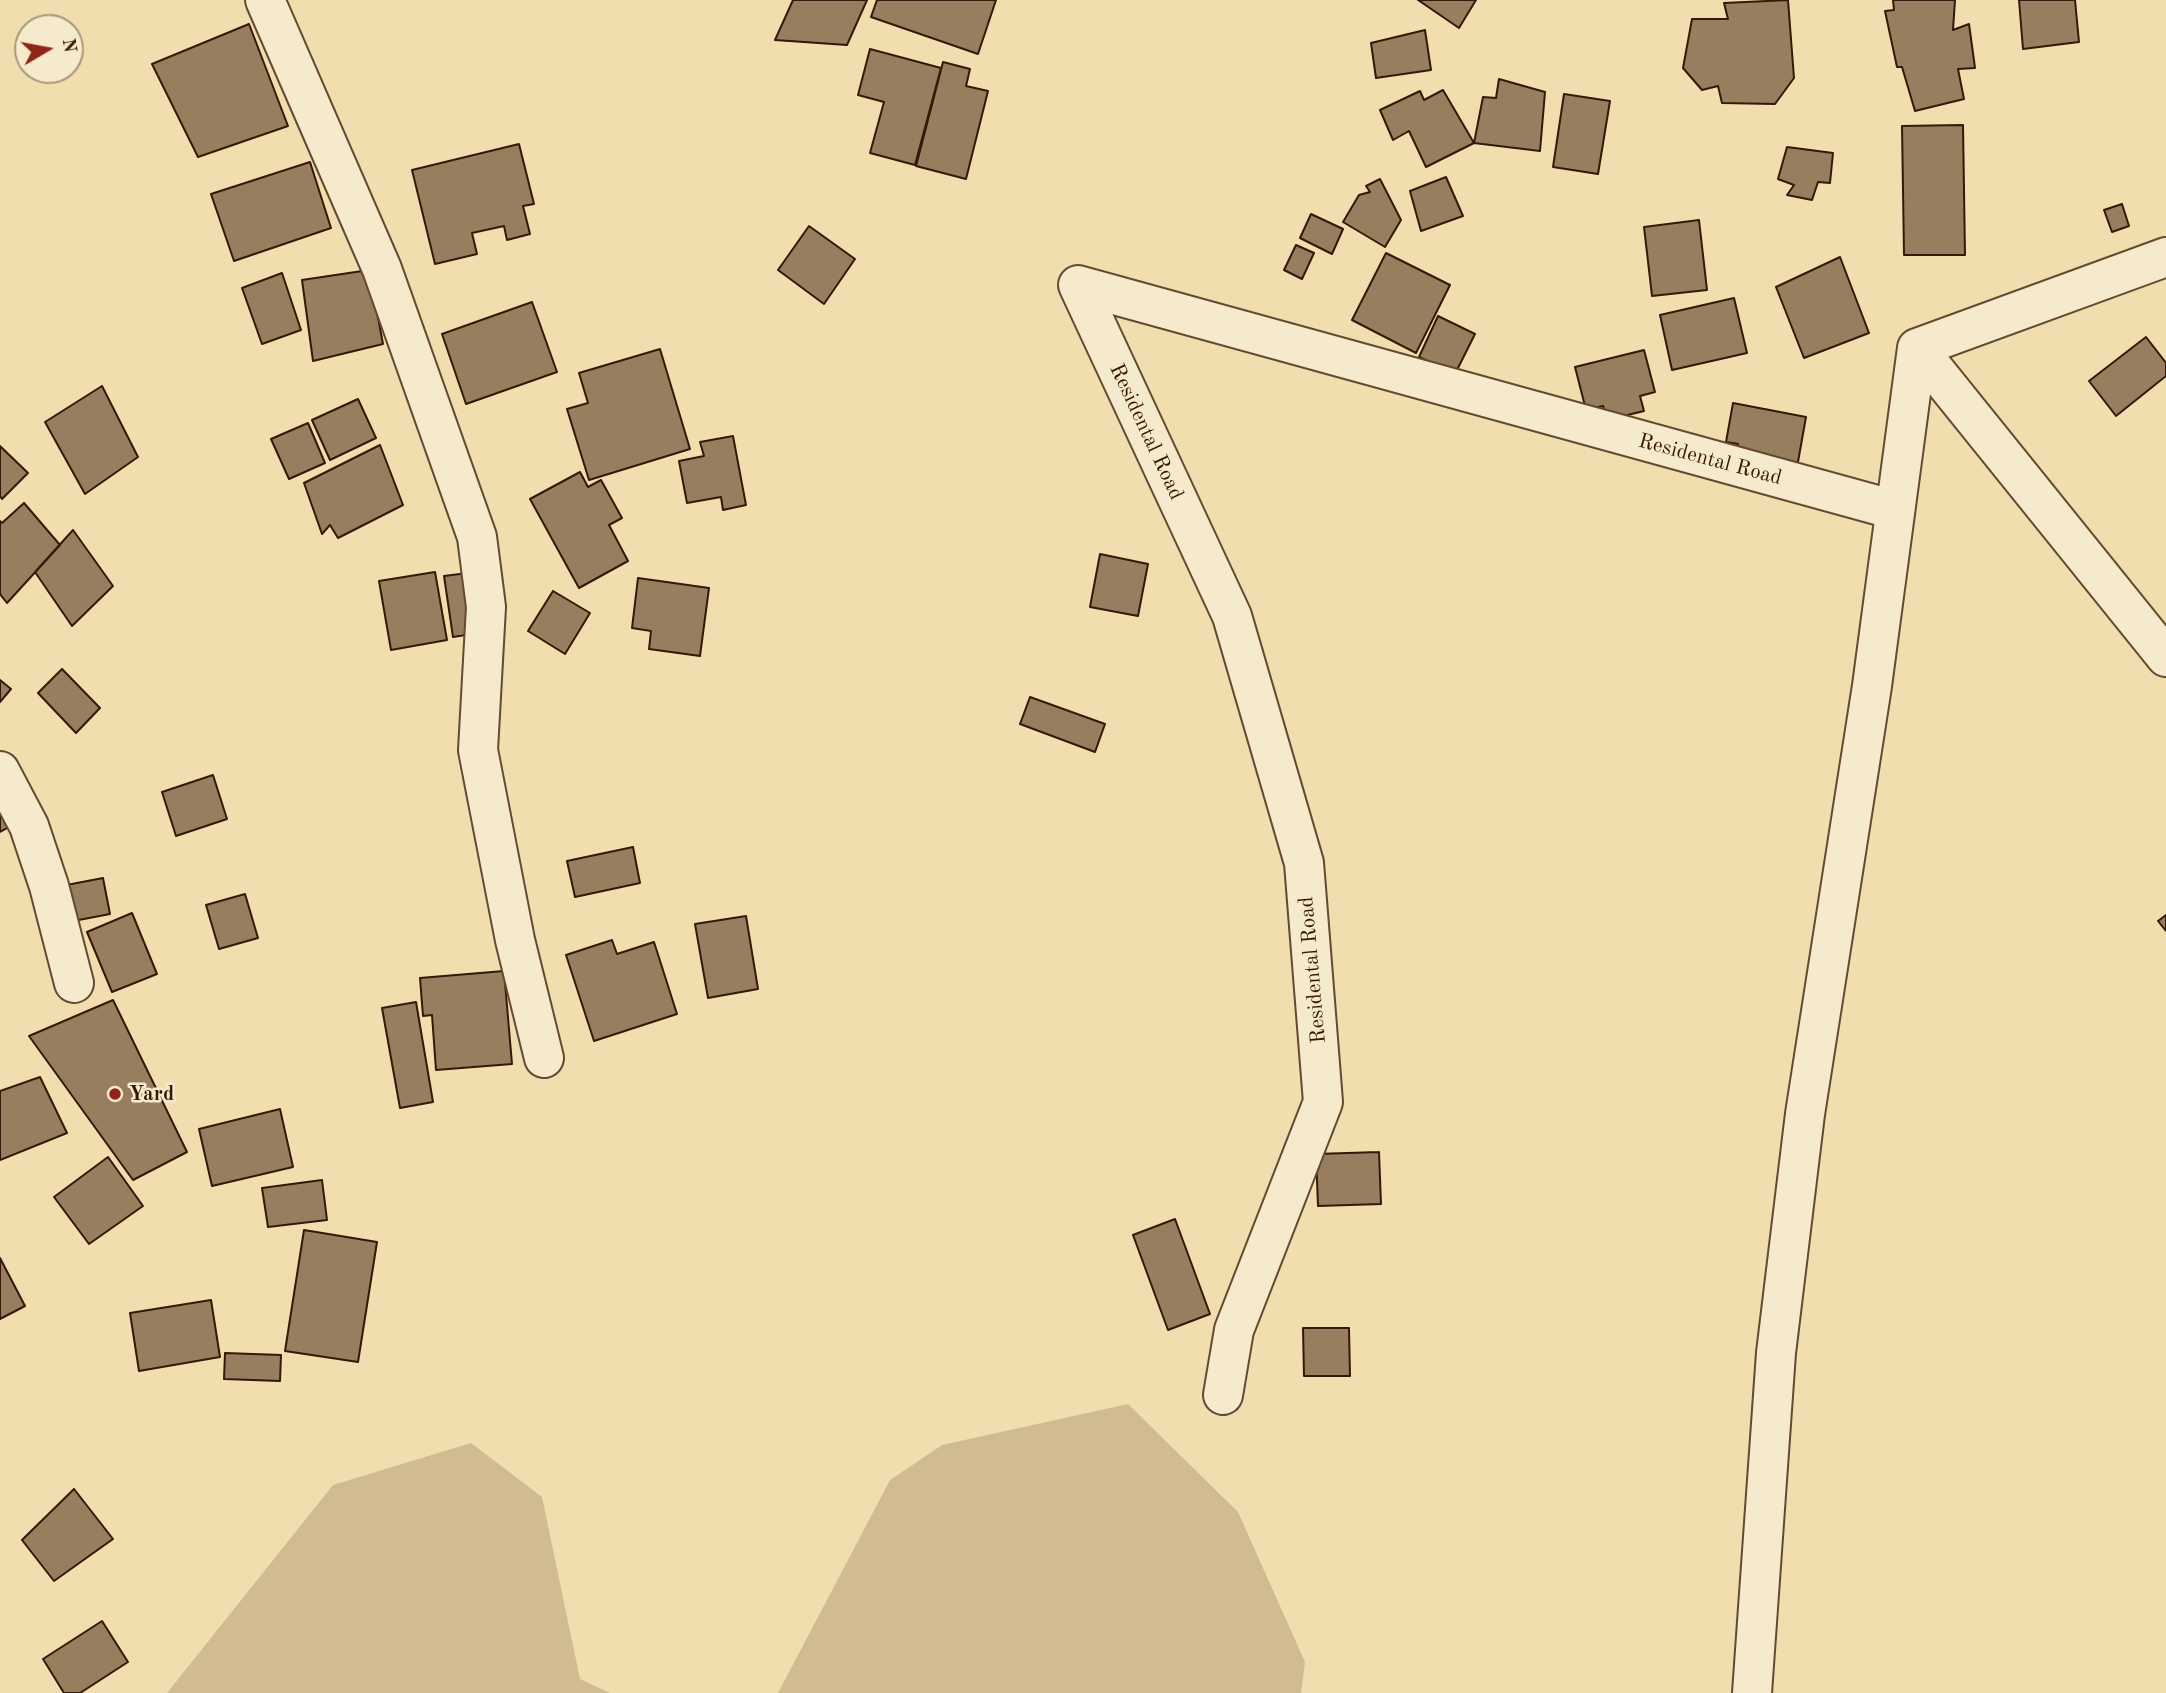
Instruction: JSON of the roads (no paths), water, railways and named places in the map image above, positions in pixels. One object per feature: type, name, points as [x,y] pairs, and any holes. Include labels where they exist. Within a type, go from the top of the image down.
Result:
[{"type":"street","points":[[265,0],[382,269],[477,537],[486,607],[478,750],[515,940],[544,1058]]},
{"type":"street","points":[[1917,348],[2166,257]]},
{"type":"street","name":"Residental Road","points":[[1223,1395],[1234,1330],[1323,1101],[1304,863],[1232,616],[1078,285],[1895,510]]},
{"type":"street","points":[[1752,1693],[1776,1353],[1798,1167],[1872,687],[1917,348]]},
{"type":"street","points":[[1917,348],[2166,657]]},
{"type":"street","points":[[0,771],[29,826],[49,886],[74,983]]},
{"type":"place","name":"Yard","points":[[115,1094]]}]
